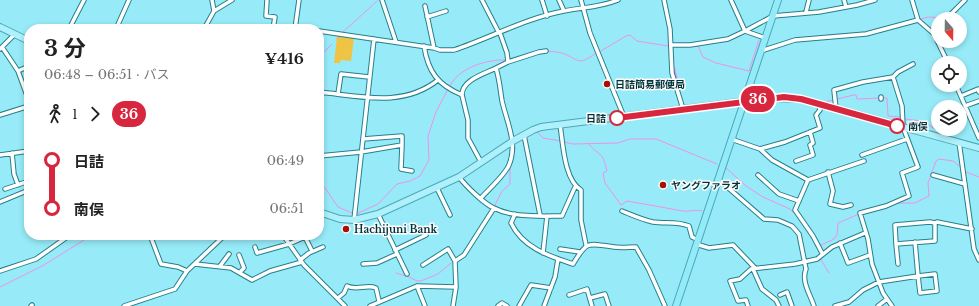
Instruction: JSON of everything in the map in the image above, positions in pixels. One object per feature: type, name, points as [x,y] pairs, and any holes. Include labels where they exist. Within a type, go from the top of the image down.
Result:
[{"type":"highway","points":[[676,306],[778,0]]},
{"type":"main road","points":[[0,27],[24,38]]},
{"type":"main road","points":[[324,214],[340,219],[378,214],[459,178],[513,141],[542,127],[744,101],[784,97],[801,99],[979,148]]},
{"type":"street","points":[[72,24],[84,0]]},
{"type":"street","points":[[118,24],[129,0]]},
{"type":"street","points":[[212,0],[214,11]]},
{"type":"street","points":[[207,24],[214,11],[232,0]]},
{"type":"street","points":[[267,0],[266,16],[275,17],[274,24]]},
{"type":"street","points":[[296,24],[299,0]]},
{"type":"street","points":[[382,0],[396,42]]},
{"type":"street","points":[[482,0],[499,33],[507,53],[508,62]]},
{"type":"street","points":[[542,0],[547,16]]},
{"type":"street","points":[[559,0],[564,11]]},
{"type":"street","points":[[581,0],[585,9],[590,33],[624,117]]},
{"type":"street","points":[[324,32],[424,46],[440,50],[454,50],[547,16],[564,11],[604,6],[618,0]]},
{"type":"street","points":[[664,0],[671,45],[672,73],[684,109]]},
{"type":"street","points":[[731,0],[745,31],[765,38]]},
{"type":"street","points":[[806,12],[809,0]]},
{"type":"street","points":[[844,0],[846,7]]},
{"type":"street","points":[[671,45],[690,45],[728,40],[773,16],[846,7],[872,0]]},
{"type":"street","points":[[912,0],[918,20],[931,30]]},
{"type":"street","points":[[953,12],[965,0]]},
{"type":"street","points":[[425,6],[434,48]]},
{"type":"street","points":[[427,17],[446,11]]},
{"type":"street","points":[[761,51],[795,40],[866,34],[918,20]]},
{"type":"street","points":[[15,34],[1,48],[18,71],[24,88]]},
{"type":"street","points":[[354,216],[374,39]]},
{"type":"street","points":[[424,46],[426,59],[438,80],[449,89],[462,95]]},
{"type":"street","points":[[481,162],[468,138],[468,120],[462,89],[466,84],[508,62],[539,52],[546,52]]},
{"type":"street","points":[[836,109],[834,90],[863,82],[893,78],[898,72],[913,64]]},
{"type":"street","points":[[18,71],[24,68]]},
{"type":"street","points":[[481,198],[509,166],[513,141],[502,100],[500,82],[496,68]]},
{"type":"street","points":[[338,94],[341,74],[369,77]]},
{"type":"street","points":[[892,306],[878,282],[860,213],[861,211],[881,207],[909,196],[902,173],[918,167],[903,127],[902,106],[893,78]]},
{"type":"street","points":[[324,93],[368,97],[400,97],[426,89],[438,80]]},
{"type":"street","points":[[961,96],[978,89],[979,92]]},
{"type":"street","points":[[959,92],[963,100]]},
{"type":"street","points":[[967,105],[979,101]]},
{"type":"street","points":[[760,149],[785,142],[820,128],[816,114],[820,110],[819,105]]},
{"type":"street","points":[[0,114],[24,107]]},
{"type":"street","points":[[967,111],[979,138]]},
{"type":"street","points":[[560,124],[566,167],[575,187],[581,190],[581,220],[586,245]]},
{"type":"street","points":[[796,161],[813,155],[810,145],[813,143],[810,132]]},
{"type":"street","points":[[524,135],[540,215]]},
{"type":"street","points":[[363,139],[402,136],[401,169],[412,171]]},
{"type":"street","points":[[732,139],[760,149],[772,160],[808,180]]},
{"type":"street","points":[[862,155],[907,139]]},
{"type":"street","points":[[960,142],[974,249],[979,260]]},
{"type":"street","points":[[324,156],[361,152],[402,145]]},
{"type":"street","points":[[0,155],[24,152]]},
{"type":"street","points":[[12,153],[14,174],[18,185]]},
{"type":"street","points":[[822,254],[795,210],[808,180],[864,161]]},
{"type":"street","points":[[828,172],[833,191],[830,204],[843,207],[851,205]]},
{"type":"street","points":[[758,175],[779,194],[799,201]]},
{"type":"street","points":[[934,175],[965,184]]},
{"type":"street","points":[[459,178],[494,208],[515,214],[562,216],[575,187]]},
{"type":"street","points":[[718,179],[764,218],[778,220],[792,226],[799,234],[805,261],[805,283],[814,306]]},
{"type":"street","points":[[5,189],[24,183]]},
{"type":"street","points":[[437,188],[450,215]]},
{"type":"street","points":[[0,202],[24,192]]},
{"type":"street","points":[[455,261],[464,255],[494,208]]},
{"type":"street","points":[[622,212],[655,222],[671,221],[684,224],[689,226],[694,238]]},
{"type":"street","points":[[378,214],[407,274]]},
{"type":"street","points":[[515,214],[511,224],[531,248],[573,264],[586,245],[593,243],[615,247],[636,247],[649,270],[665,306]]},
{"type":"street","points":[[543,253],[548,216]]},
{"type":"street","points":[[898,264],[895,225],[941,222],[972,229]]},
{"type":"street","points":[[896,244],[935,241],[935,223]]},
{"type":"street","points":[[748,306],[746,300],[738,301],[730,281],[740,279],[754,268],[787,265],[817,259],[822,254],[840,243],[865,233]]},
{"type":"street","points":[[395,250],[426,235]]},
{"type":"street","points":[[0,271],[36,259],[63,240]]},
{"type":"street","points":[[152,240],[161,264],[178,267],[187,271]]},
{"type":"street","points":[[124,306],[175,289],[187,271],[220,240]]},
{"type":"street","points":[[286,240],[301,261],[345,306]]},
{"type":"street","points":[[255,247],[258,253],[298,240]]},
{"type":"street","points":[[306,240],[312,251]]},
{"type":"street","points":[[835,306],[849,302],[864,290],[878,282],[918,276],[935,274],[937,292],[920,293],[918,276],[915,242]]},
{"type":"street","points":[[840,243],[848,263],[870,255]]},
{"type":"street","points":[[696,244],[709,248],[733,245],[754,268],[762,289],[776,300],[779,306]]},
{"type":"street","points":[[195,264],[231,268],[252,280],[270,271],[301,261],[312,251],[323,247]]},
{"type":"street","points":[[423,265],[448,248],[455,261],[456,287],[452,306]]},
{"type":"street","points":[[560,249],[580,252]]},
{"type":"street","points":[[220,266],[229,254]]},
{"type":"street","points":[[363,264],[377,263],[398,254]]},
{"type":"street","points":[[239,255],[244,268],[240,272]]},
{"type":"street","points":[[544,306],[551,288],[558,259]]},
{"type":"street","points":[[519,306],[531,285],[551,288]]},
{"type":"street","points":[[338,298],[344,293],[347,286],[352,289],[372,286],[376,288],[379,301]]},
{"type":"street","points":[[370,306],[417,286],[456,287]]},
{"type":"street","points":[[417,286],[425,305],[419,306]]},
{"type":"street","points":[[569,295],[587,289],[592,306]]},
{"type":"street","points":[[780,295],[786,292],[792,306]]},
{"type":"street","points":[[590,298],[605,294],[609,306]]},
{"type":"street","points":[[878,306],[888,299]]},
{"type":"street","points":[[849,302],[853,306]]},
{"type":"street","points":[[498,306],[502,303],[508,306]]},
{"type":"shaded area","points":[[337,36],[354,38],[351,61],[341,60],[340,63],[334,63]]},
{"type":"waterway","points":[[342,33],[377,1]]},
{"type":"waterway","points":[[920,19],[931,17]]},
{"type":"waterway","points":[[828,35],[866,32],[893,25]]},
{"type":"waterway","points":[[601,51],[630,35],[637,41],[668,46]]},
{"type":"waterway","points":[[788,40],[811,37]]},
{"type":"waterway","points":[[695,46],[698,46],[703,57],[716,63],[749,71],[759,40]]},
{"type":"waterway","points":[[324,52],[332,44]]},
{"type":"waterway","points":[[548,51],[563,53],[578,61],[584,60],[595,54]]},
{"type":"waterway","points":[[512,59],[526,55]]},
{"type":"waterway","points":[[450,86],[459,74],[474,66],[490,61],[506,60]]},
{"type":"waterway","points":[[673,68],[678,88]]},
{"type":"waterway","points":[[324,187],[338,207],[356,214],[378,204],[397,184],[410,181],[420,176],[429,160],[428,136],[436,112],[448,89]]},
{"type":"waterway","points":[[837,99],[854,95],[856,95],[857,99],[879,98]]},
{"type":"waterway","points":[[882,98],[887,98],[888,116],[901,117]]},
{"type":"waterway","points":[[825,102],[833,100]]},
{"type":"waterway","points":[[905,119],[921,121],[931,127]]},
{"type":"waterway","points":[[537,132],[543,138],[561,141]]},
{"type":"waterway","points":[[518,142],[523,139]]},
{"type":"waterway","points":[[564,142],[573,144],[618,143],[630,139],[656,139],[717,164]]},
{"type":"waterway","points":[[588,143],[604,159],[607,171],[603,173],[605,183],[621,205],[627,201],[683,211],[702,211]]},
{"type":"waterway","points":[[514,153],[515,148]]},
{"type":"waterway","points":[[897,203],[915,203],[929,196],[928,183],[936,161],[939,159],[953,161],[959,166]]},
{"type":"waterway","points":[[494,207],[502,191],[510,184],[510,166]]},
{"type":"waterway","points":[[726,168],[746,186],[763,197],[790,209],[799,218],[816,245]]},
{"type":"waterway","points":[[966,172],[979,177]]},
{"type":"waterway","points":[[819,246],[834,239],[837,235],[838,223],[859,214]]},
{"type":"waterway","points":[[0,287],[44,265],[84,240]]},
{"type":"waterway","points":[[461,255],[467,247]]},
{"type":"waterway","points":[[820,258],[829,273]]},
{"type":"waterway","points":[[396,273],[417,281],[421,281],[438,274],[451,263]]},
{"type":"bus line","name":"36","points":[[617,118],[784,97],[801,99],[897,126]]},
{"type":"place","name":"日詰簡易郵便局","points":[[607,84]]},
{"type":"place","name":"日詰","points":[[617,118]]},
{"type":"place","name":"南俣","points":[[897,126]]},
{"type":"place","name":"ヤングファラオ","points":[[663,185]]},
{"type":"place","name":"Hachijuni Bank","points":[[346,229]]}]
